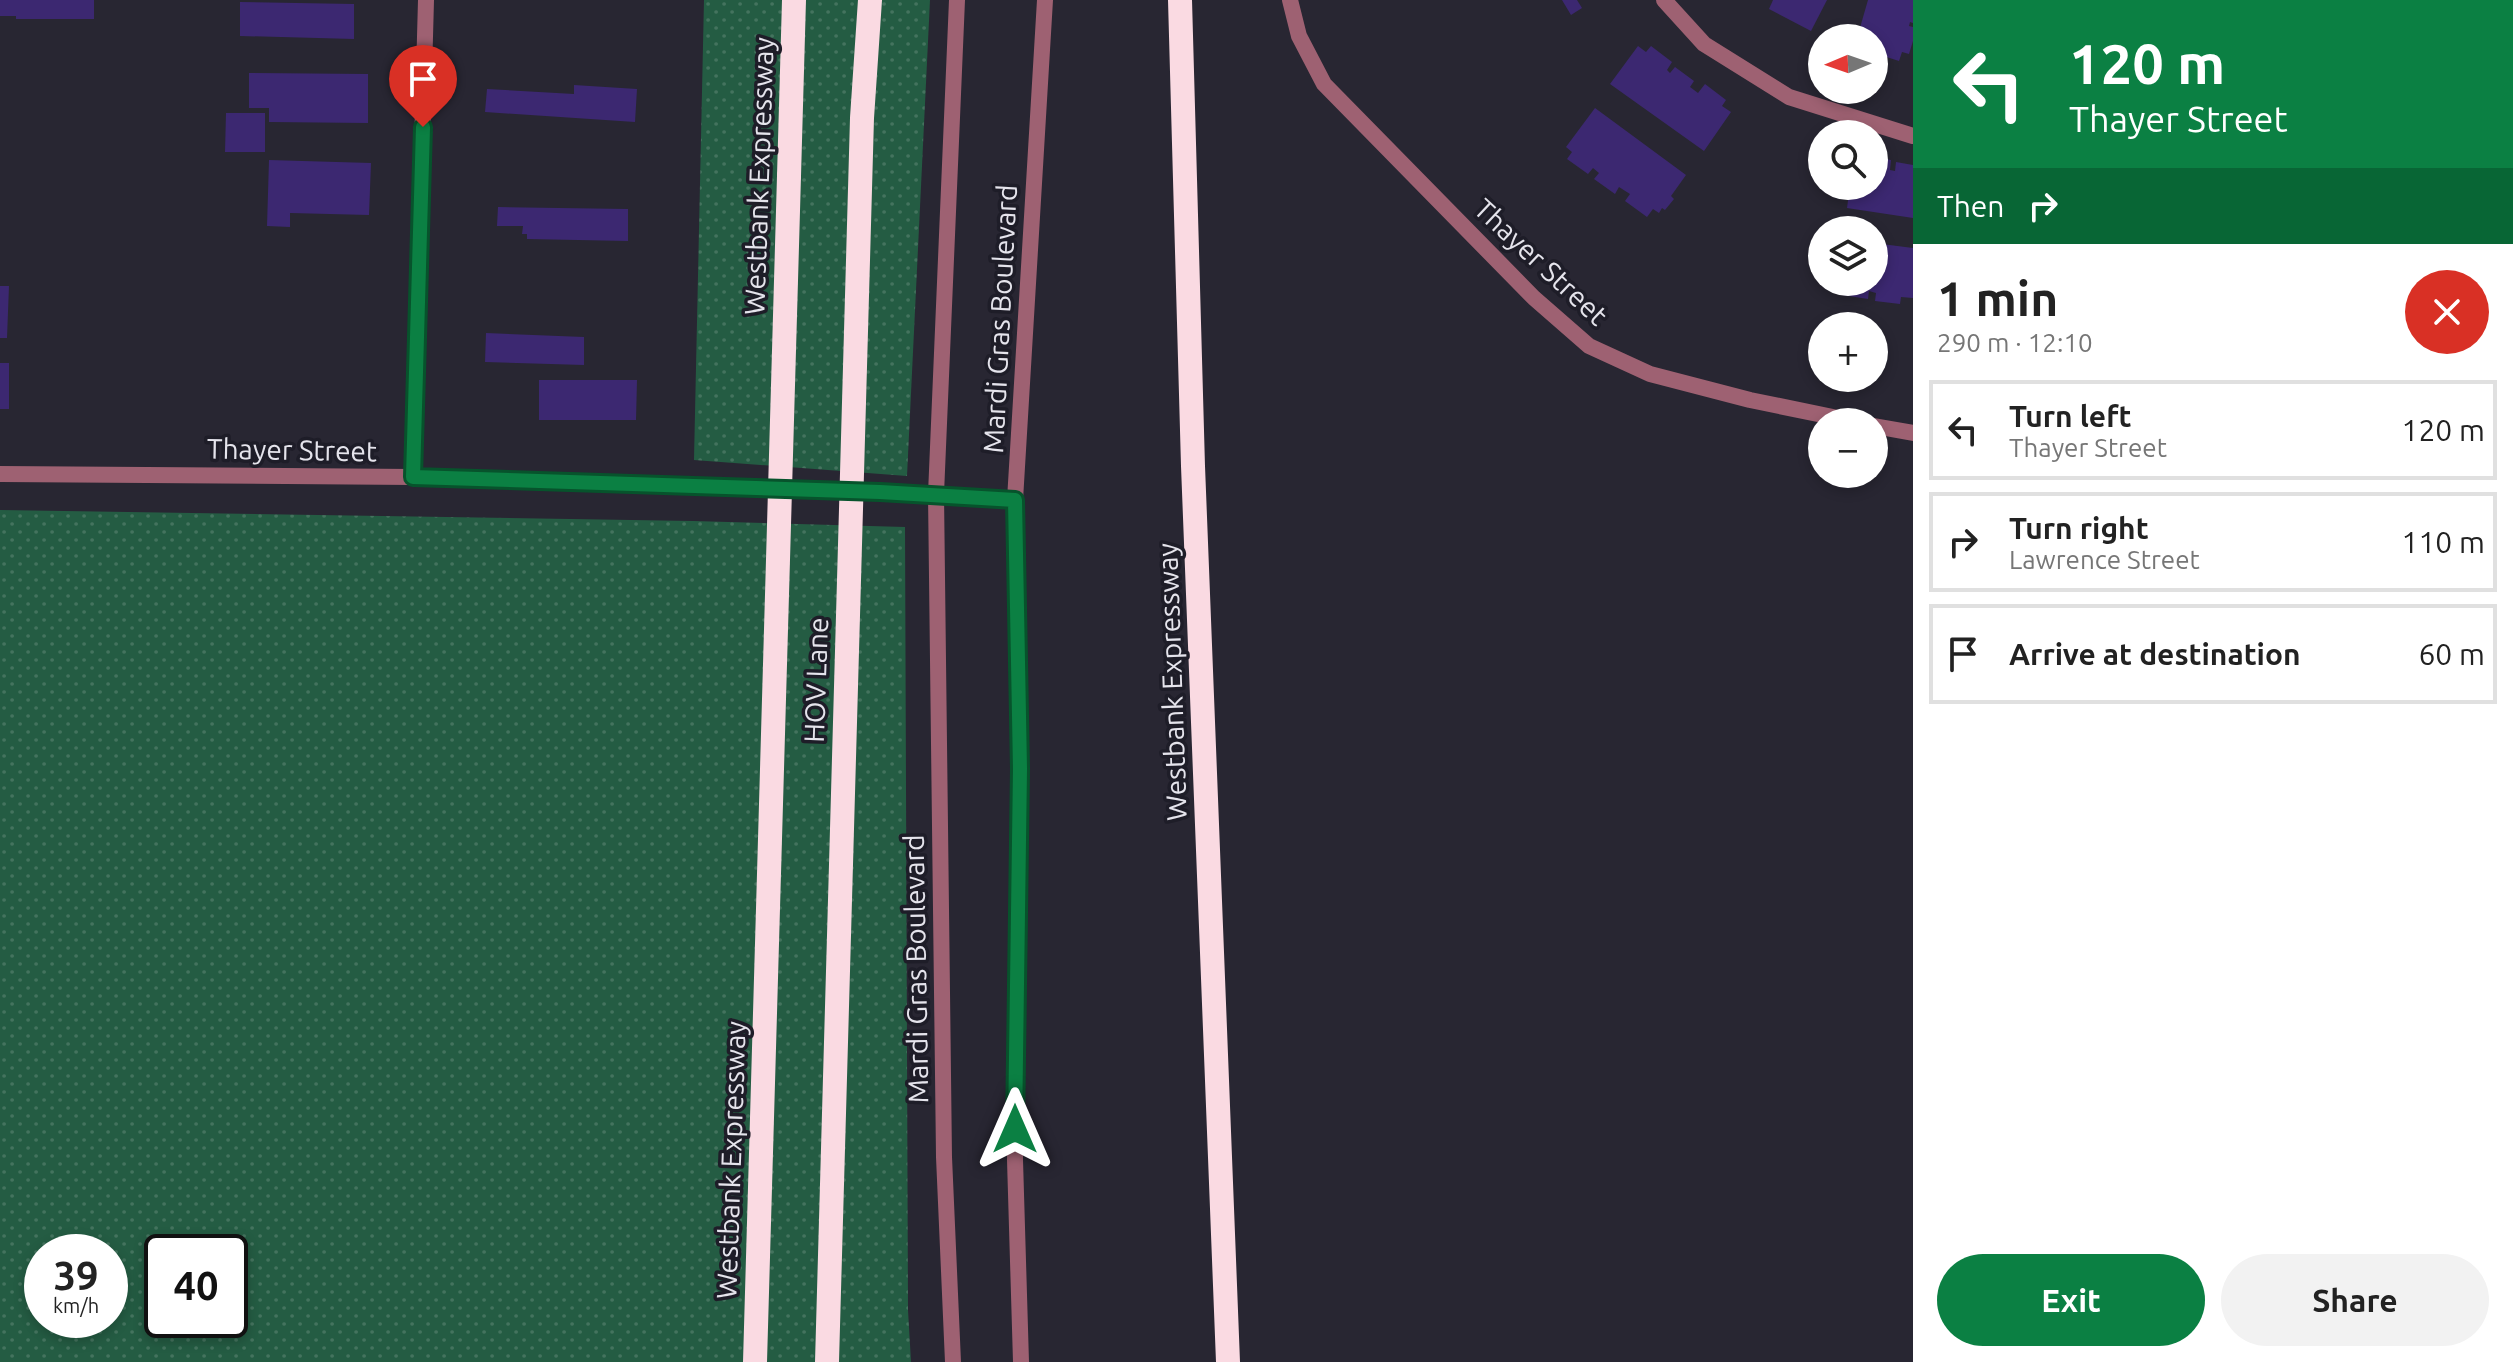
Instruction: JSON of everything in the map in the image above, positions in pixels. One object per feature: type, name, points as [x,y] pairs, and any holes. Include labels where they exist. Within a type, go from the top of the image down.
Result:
[{"type":"highway","name":"Westbank Expressway","points":[[755,1362],[794,0]]},
{"type":"highway","name":"HOV Lane","points":[[827,1362],[862,118],[870,0]]},
{"type":"highway","name":"Westbank Expressway","points":[[1180,0],[1193,466],[1228,1362]]},
{"type":"street","points":[[413,477],[426,0]]},
{"type":"street","name":"Mardi Gras Boulevard","points":[[953,1362],[944,1157],[936,494],[957,0]]},
{"type":"street","name":"Mardi Gras Boulevard","points":[[1021,1362],[1015,1160],[1020,769],[1015,500],[1045,0]]},
{"type":"street","name":"Thayer Street","points":[[1290,0],[1299,36],[1324,84],[1534,298],[1589,346],[1650,374],[1808,412]]},
{"type":"street","points":[[1664,0],[1704,44],[1789,97],[1913,136]]},
{"type":"street","points":[[1888,429],[1913,433]]},
{"type":"street","name":"Thayer Street","points":[[0,474],[413,477],[936,494],[1015,500]]},
{"type":"green space","points":[[704,0],[930,0],[907,476],[694,460]]},
{"type":"green space","points":[[0,510],[905,527],[908,1310],[911,1362],[0,1362]]},
{"type":"building","points":[[0,0],[94,0],[94,19],[16,19],[16,16],[0,16]]},
{"type":"building","points":[[1562,0],[1577,0],[1582,8],[1571,15]]},
{"type":"building","points":[[1773,0],[1827,0],[1815,24],[1808,24],[1808,29],[1769,9]]},
{"type":"building","points":[[1868,0],[1913,0],[1913,23],[1910,22],[1909,26],[1913,27],[1913,41],[1909,54],[1902,52],[1899,61],[1888,57],[1888,24],[1861,24]]},
{"type":"building","points":[[240,2],[354,4],[354,39],[240,36]]},
{"type":"building","points":[[1638,46],[1646,52],[1651,46],[1672,62],[1667,70],[1670,73],[1675,67],[1694,81],[1690,87],[1698,93],[1705,84],[1726,100],[1722,106],[1731,112],[1704,151],[1610,84]]},
{"type":"building","points":[[249,73],[368,74],[368,123],[269,122],[269,108],[249,108]]},
{"type":"building","points":[[574,85],[637,89],[635,122],[485,112],[487,89],[574,94]]},
{"type":"building","points":[[1595,108],[1686,175],[1665,210],[1662,208],[1659,213],[1653,209],[1647,217],[1625,201],[1630,194],[1619,187],[1615,194],[1594,179],[1599,173],[1593,168],[1588,174],[1567,159],[1572,152],[1566,147]]},
{"type":"building","points":[[226,113],[265,113],[265,152],[225,152]]},
{"type":"building","points":[[1888,159],[1891,160],[1890,170],[1895,171],[1896,162],[1913,165],[1913,218],[1847,208],[1848,200],[1888,200]]},
{"type":"building","points":[[269,160],[371,163],[369,215],[290,213],[290,227],[267,226]]},
{"type":"building","points":[[498,207],[628,209],[628,241],[527,239],[527,234],[522,234],[523,226],[497,226]]},
{"type":"building","points":[[1888,245],[1913,248],[1913,298],[1901,297],[1900,304],[1875,301],[1876,296],[1888,296]]},
{"type":"building","points":[[0,286],[9,286],[7,338],[0,338]]},
{"type":"building","points":[[486,333],[584,337],[584,365],[485,362]]},
{"type":"building","points":[[0,363],[9,363],[9,409],[0,409]]},
{"type":"building","points":[[539,380],[637,380],[636,420],[539,420]]},
{"type":"route","points":[[423,127],[413,477],[936,494],[1015,500],[1020,769],[1015,1129]]}]
